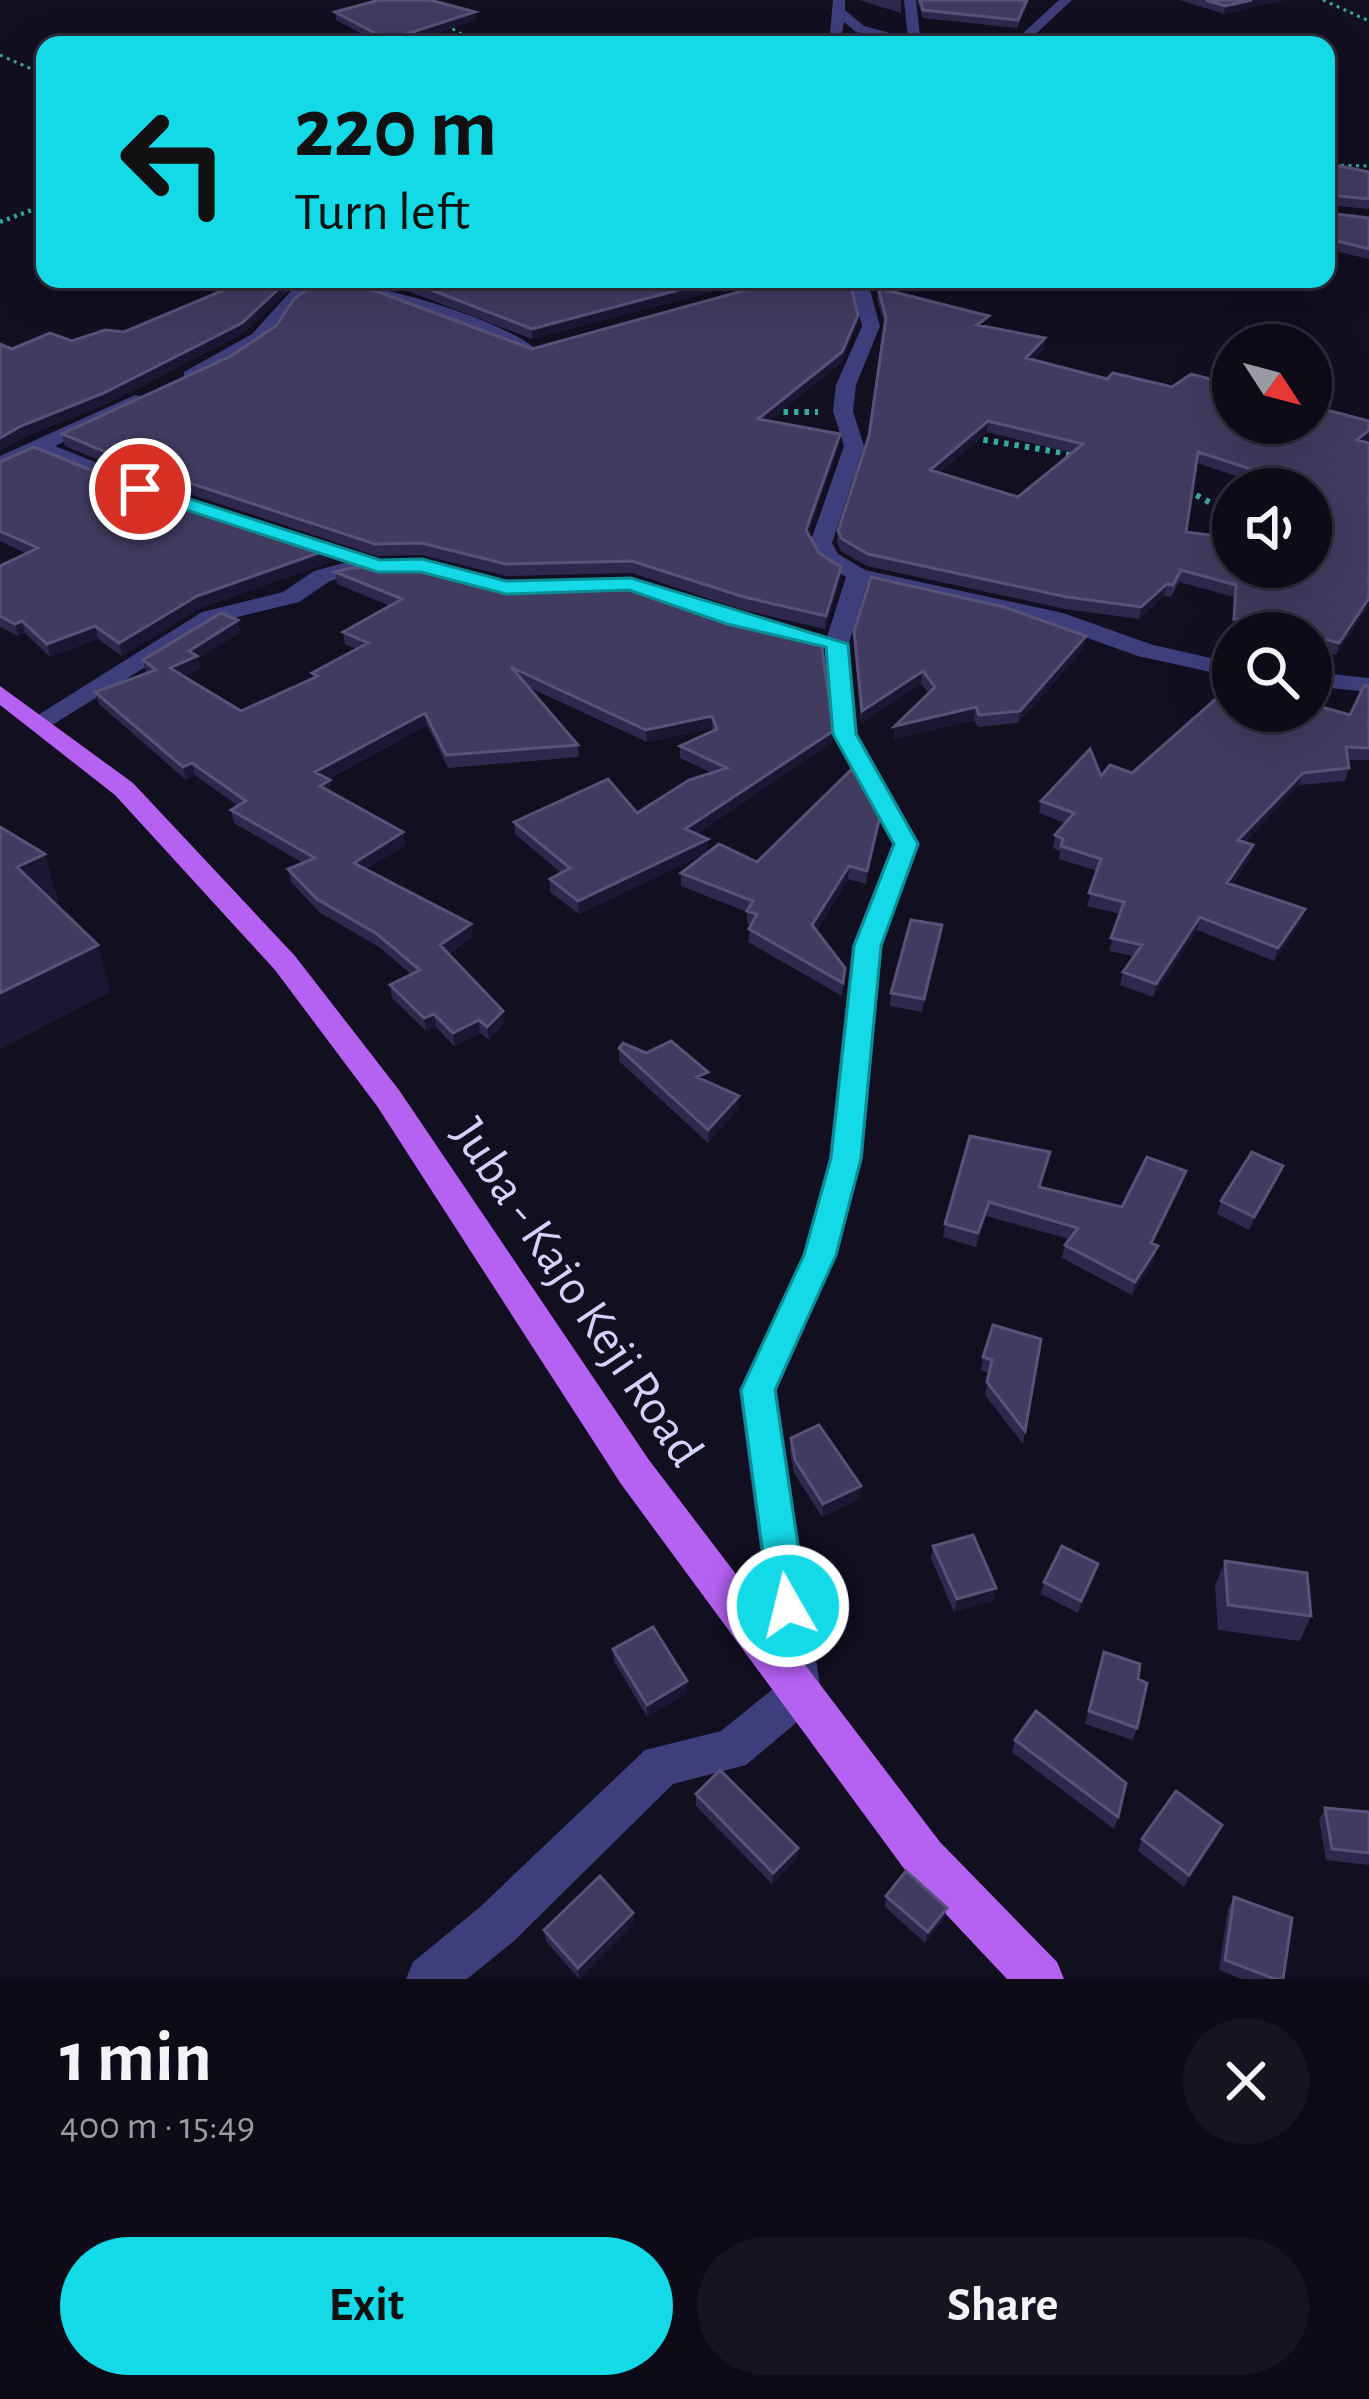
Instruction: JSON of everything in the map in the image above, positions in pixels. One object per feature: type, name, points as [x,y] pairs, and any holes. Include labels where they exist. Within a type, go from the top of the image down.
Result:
[{"type":"main road","name":"Juba - Kajo Keji Road","points":[[0,693],[124,788],[285,964],[388,1098],[635,1472],[924,1858],[1040,1979]]},
{"type":"street","points":[[910,0],[914,36]]},
{"type":"street","points":[[1026,36],[1066,0]]},
{"type":"street","points":[[839,5],[860,29],[884,36]]},
{"type":"street","points":[[834,36],[839,5]]},
{"type":"street","points":[[174,385],[269,329],[285,303],[304,288]]},
{"type":"street","points":[[355,288],[401,298],[478,326],[514,347],[541,349]]},
{"type":"street","points":[[860,288],[871,326],[851,367],[843,411],[854,446],[821,544],[830,558],[858,574],[1055,618],[1146,651],[1212,665]]},
{"type":"street","points":[[0,464],[33,445],[154,394]]},
{"type":"street","points":[[33,445],[202,510]]},
{"type":"street","points":[[332,553],[378,566]]},
{"type":"street","points":[[40,722],[210,616],[291,597],[322,576],[378,566],[422,566],[506,588],[631,584],[713,612]]},
{"type":"street","points":[[430,1979],[497,1924],[661,1765],[731,1750],[800,1693],[758,1390],[820,1255],[846,1158],[867,946],[906,844],[845,734],[826,641],[858,574]]},
{"type":"street","points":[[1332,681],[1369,685]]},
{"type":"path","points":[[1323,0],[1369,22]]},
{"type":"path","points":[[446,26],[469,36]]},
{"type":"path","points":[[0,56],[36,71]]},
{"type":"path","points":[[1335,165],[1369,166]]},
{"type":"path","points":[[0,222],[36,208]]},
{"type":"path","points":[[764,411],[843,411]]},
{"type":"path","points":[[961,440],[980,438],[1093,459]]},
{"type":"path","points":[[1172,484],[1212,504]]},
{"type":"building","points":[[379,0],[430,0],[475,12],[400,36],[380,36],[335,12]]},
{"type":"building","points":[[920,0],[1027,0],[1018,20],[923,10]]},
{"type":"building","points":[[1206,0],[1252,0],[1225,6]]},
{"type":"building","points":[[1335,165],[1369,172],[1369,199],[1335,196]]},
{"type":"building","points":[[1335,214],[1369,218],[1369,249],[1335,240]]},
{"type":"building","points":[[229,288],[279,288],[242,323],[104,393],[0,438],[0,344],[12,349],[50,333],[72,341],[105,330],[124,332]]},
{"type":"building","points":[[308,288],[365,288],[532,349],[753,288],[851,288],[858,315],[842,352],[758,419],[840,434],[806,530],[819,553],[841,567],[826,616],[744,597],[632,561],[506,564],[421,543],[375,544],[147,469],[62,434],[231,356],[276,326],[294,299]]},
{"type":"building","points":[[426,288],[686,288],[532,329]]},
{"type":"building","points":[[878,288],[989,316],[977,325],[1045,338],[1026,358],[1107,379],[1113,373],[1172,387],[1191,374],[1212,380],[1212,444],[1332,444],[1332,411],[1369,421],[1369,430],[1357,440],[1369,443],[1369,598],[1339,643],[1332,641],[1332,612],[1234,612],[1236,588],[1332,588],[1332,468],[1248,468],[1198,452],[1186,532],[1212,535],[1212,578],[1181,570],[1173,585],[1167,584],[1141,607],[1067,597],[868,554],[842,539],[838,531],[869,436],[886,317]],"holes":[[[988,421],[1083,444],[1018,497],[930,470]]]},
{"type":"building","points":[[34,447],[130,486],[327,550],[197,596],[119,643],[95,626],[47,644],[22,621],[15,624],[0,616],[0,566],[38,548],[0,531],[0,462]]},
{"type":"building","points":[[419,566],[505,588],[628,584],[726,616],[821,639],[833,731],[685,829],[708,839],[578,901],[550,879],[570,868],[514,822],[608,779],[637,813],[689,780],[727,768],[680,746],[717,729],[712,716],[646,730],[511,667],[578,745],[446,755],[425,713],[315,772],[330,780],[320,786],[403,832],[354,863],[471,924],[440,945],[503,1011],[487,1027],[479,1020],[453,1033],[434,1014],[424,1018],[390,985],[420,970],[377,934],[317,899],[288,869],[315,858],[231,810],[246,801],[192,763],[183,767],[95,692],[156,670],[143,660],[221,613],[238,620],[189,651],[197,656],[170,668],[241,711],[318,676],[312,673],[368,643],[343,632],[402,599],[335,572]]},
{"type":"building","points":[[871,577],[1004,607],[1086,636],[1020,711],[979,715],[976,707],[895,726],[935,687],[923,671],[862,711],[854,631]]},
{"type":"building","points":[[1364,686],[1369,686],[1369,748],[1346,747],[1349,768],[1303,773],[1238,840],[1253,845],[1227,883],[1305,909],[1278,948],[1200,917],[1156,984],[1123,972],[1142,945],[1111,938],[1124,902],[1089,893],[1101,859],[1061,846],[1063,839],[1055,835],[1074,813],[1041,801],[1090,749],[1101,776],[1110,765],[1132,773],[1212,702],[1212,732],[1332,732],[1332,710],[1350,715]]},
{"type":"building","points":[[853,768],[880,816],[867,871],[849,866],[812,925],[845,968],[843,983],[749,929],[757,914],[747,911],[753,901],[681,873],[719,844],[757,862]]},
{"type":"building","points":[[0,827],[45,854],[17,867],[98,945],[0,993]]},
{"type":"building","points":[[911,920],[942,925],[924,999],[891,993]]},
{"type":"building","points":[[671,1041],[708,1072],[697,1077],[739,1096],[708,1130],[619,1048],[623,1043],[646,1053]]},
{"type":"building","points":[[970,1136],[1050,1152],[1039,1187],[1122,1207],[1147,1157],[1186,1171],[1151,1243],[1158,1246],[1135,1282],[1065,1245],[1078,1228],[989,1202],[978,1233],[945,1224]]},
{"type":"building","points":[[1252,1152],[1283,1166],[1254,1217],[1221,1201]]},
{"type":"building","points":[[993,1325],[1041,1339],[1025,1431],[987,1382],[992,1360],[983,1357]]},
{"type":"building","points":[[819,1425],[861,1486],[823,1504],[795,1460],[791,1438]]},
{"type":"building","points":[[973,1535],[996,1588],[957,1599],[933,1546]]},
{"type":"building","points":[[1062,1546],[1098,1564],[1081,1601],[1044,1582]]},
{"type":"building","points":[[1225,1561],[1307,1573],[1311,1616],[1228,1605]]},
{"type":"building","points":[[653,1627],[687,1681],[647,1705],[613,1649]]},
{"type":"building","points":[[1104,1652],[1140,1664],[1138,1679],[1147,1683],[1137,1728],[1089,1711]]},
{"type":"building","points":[[1036,1711],[1126,1783],[1118,1817],[1015,1740]]},
{"type":"building","points":[[720,1770],[798,1848],[773,1873],[696,1794]]},
{"type":"building","points":[[1176,1791],[1222,1825],[1189,1875],[1142,1839]]},
{"type":"building","points":[[1325,1808],[1369,1812],[1369,1853],[1332,1849]]},
{"type":"building","points":[[906,1871],[947,1908],[928,1932],[886,1896]]},
{"type":"building","points":[[600,1876],[633,1913],[578,1968],[544,1930]]},
{"type":"building","points":[[1234,1897],[1292,1918],[1283,1979],[1225,1960]]},
{"type":"route","points":[[140,489],[378,566],[422,566],[506,588],[631,584],[734,619],[837,644],[845,734],[906,844],[867,946],[846,1158],[820,1255],[758,1390],[788,1606]]}]
